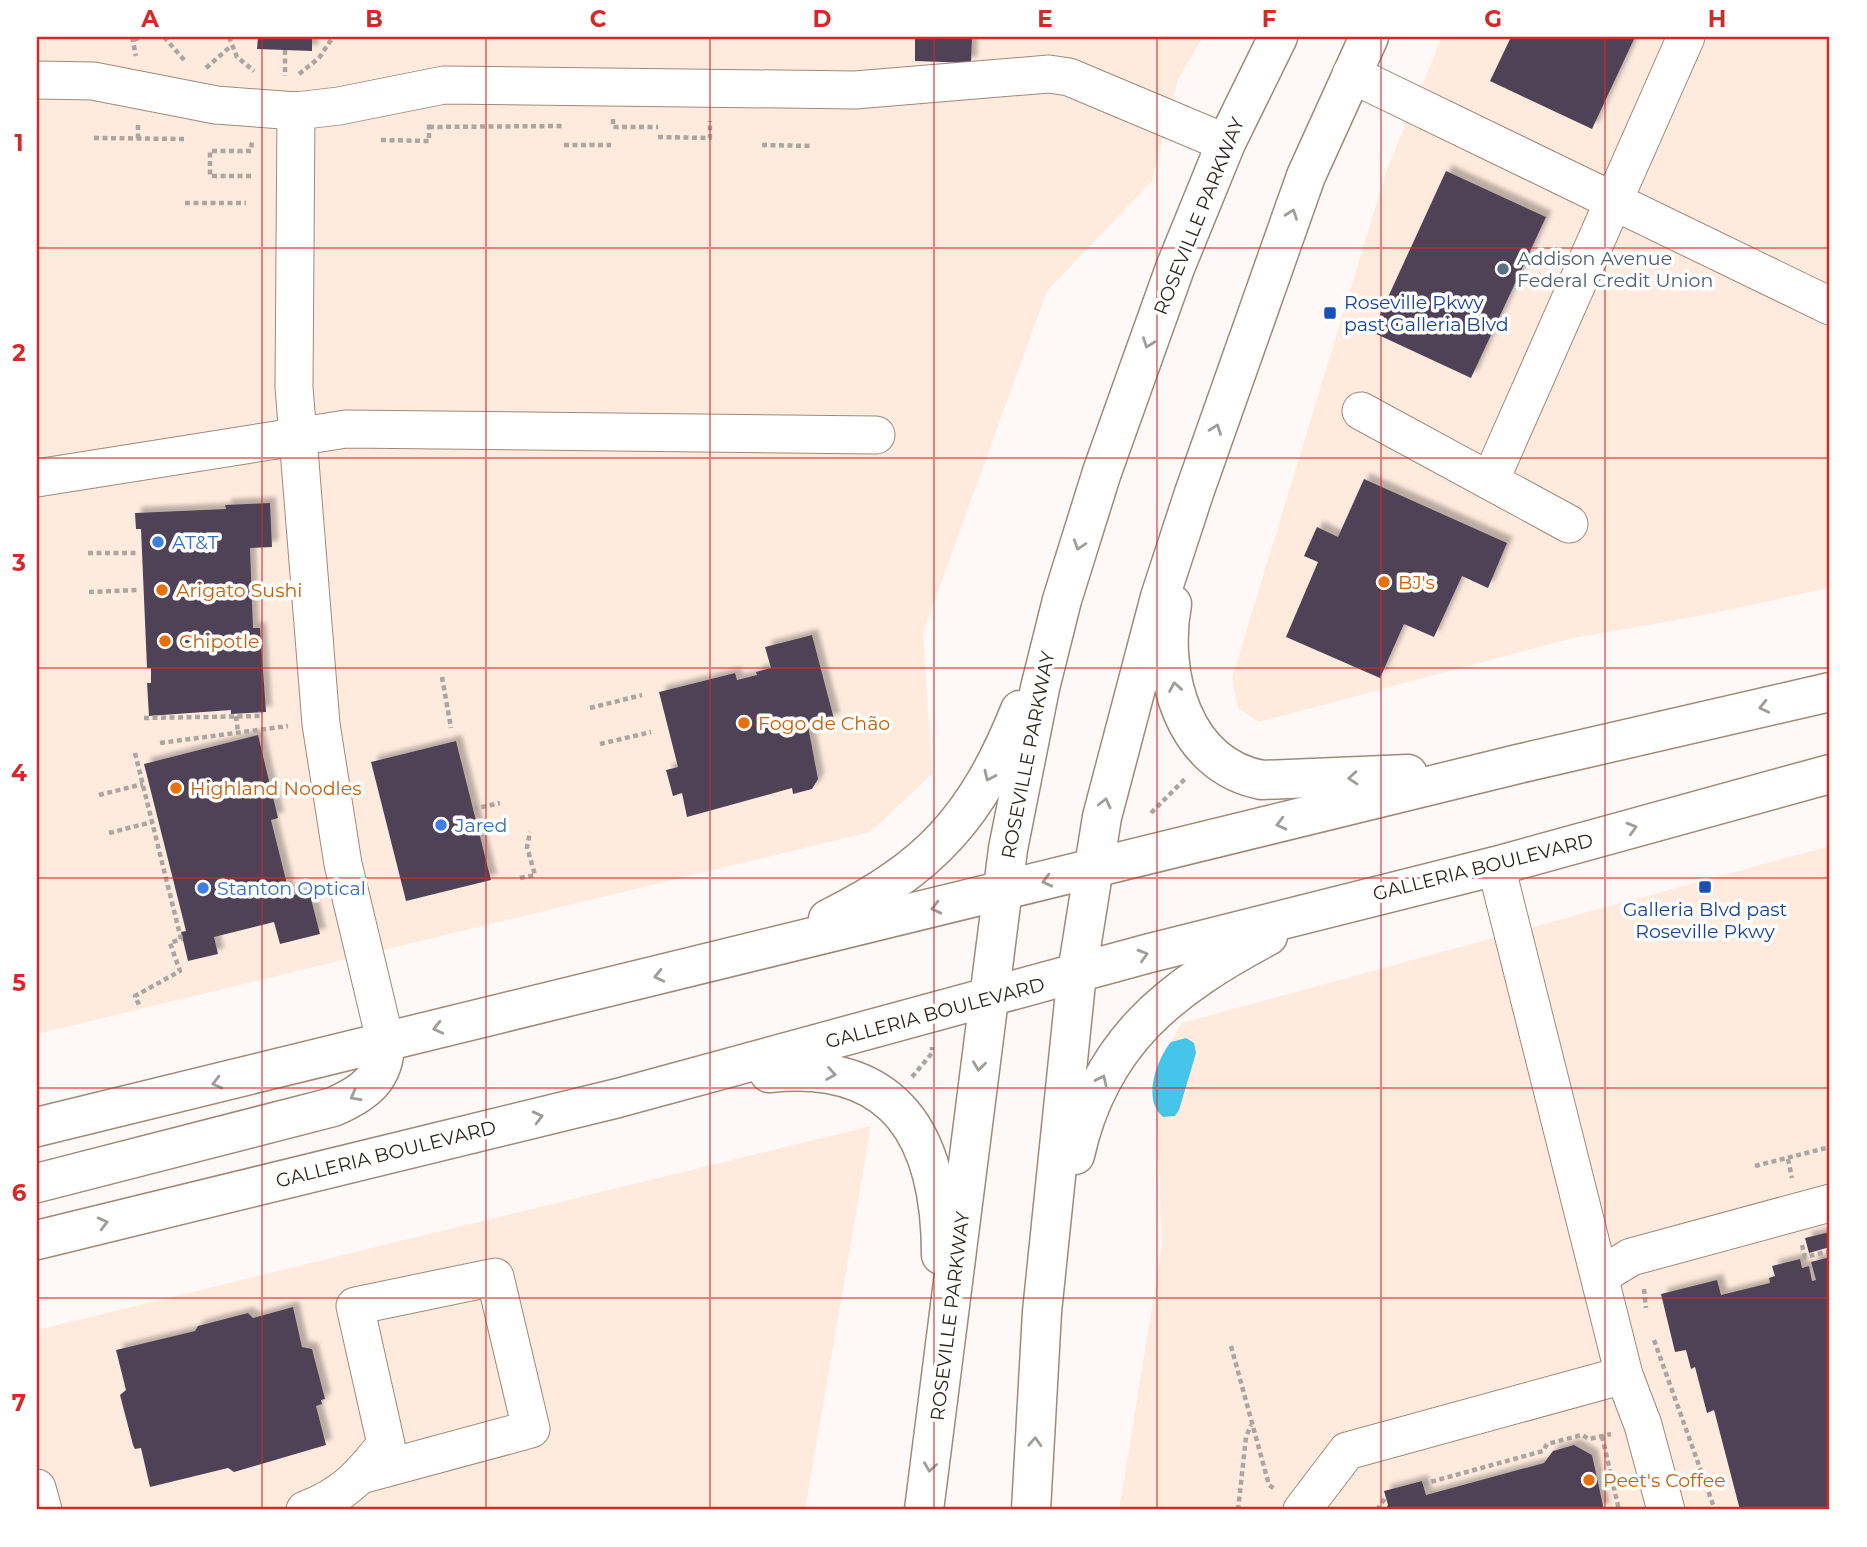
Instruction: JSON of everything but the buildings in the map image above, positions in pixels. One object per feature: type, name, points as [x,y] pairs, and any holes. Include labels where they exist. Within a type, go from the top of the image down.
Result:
[{"type":"main road","name":"ROSEVILLE PARKWAY","points":[[924,1510],[1002,892],[1014,813],[1062,600],[1102,472],[1175,268],[1226,143],[1278,37]]},
{"type":"main road","points":[[1031,1510],[1042,1312],[1077,974],[1092,870],[1111,778],[1136,681],[1194,493],[1306,176],[1370,37]]},
{"type":"main road","points":[[1194,493],[1171,609],[1172,675],[1186,724],[1220,763],[1250,778],[1277,780],[1375,776],[1518,764]]},
{"type":"main road","points":[[726,961],[820,923],[854,906],[914,868],[942,844],[979,797],[1010,737],[1062,600]]},
{"type":"main road","points":[[37,1127],[385,1040],[726,961],[1518,764],[1830,692]]},
{"type":"main road","name":"GALLERIA BOULEVARD","points":[[37,1240],[618,1098],[1352,900],[1496,866],[1830,775]]},
{"type":"main road","points":[[1042,1312],[1082,1129],[1116,1054],[1170,999],[1227,959],[1273,933],[1352,900]]},
{"type":"main road","points":[[37,1183],[333,1107],[373,1085],[386,1056],[385,1040]]},
{"type":"main road","points":[[618,1098],[798,1071],[841,1075],[860,1082],[881,1092],[901,1109],[927,1154],[934,1180],[941,1234],[936,1424]]},
{"type":"lane","points":[[1490,481],[1611,201],[1686,37]]},
{"type":"lane","points":[[37,80],[93,80],[216,105],[255,91],[290,94],[339,106],[444,85],[855,90],[1049,74],[1069,77],[1226,143]]},
{"type":"lane","points":[[1351,75],[1830,306]]},
{"type":"lane","points":[[290,94],[294,387],[327,771],[343,864],[385,1040]]},
{"type":"lane","points":[[1361,411],[1569,524]]},
{"type":"lane","points":[[37,478],[346,429],[877,435]]},
{"type":"lane","points":[[1496,866],[1624,1375],[1643,1425],[1666,1510]]},
{"type":"lane","points":[[1600,1276],[1631,1257],[1830,1203]]},
{"type":"lane","points":[[305,1510],[333,1499],[361,1475],[386,1444],[355,1306],[495,1277],[531,1429],[361,1475]]},
{"type":"lane","points":[[1294,1503],[1347,1451],[1624,1375]]},
{"type":"lane","points":[[37,1488],[43,1510]]},
{"type":"path","points":[[137,63],[133,38],[141,37]]},
{"type":"path","points":[[164,37],[181,58],[194,67]]},
{"type":"path","points":[[229,37],[255,91],[251,151],[210,151],[210,176],[251,176]]},
{"type":"path","points":[[290,94],[332,37]]},
{"type":"path","points":[[285,50],[290,94]]},
{"type":"path","points":[[276,78],[290,94]]},
{"type":"path","points":[[429,127],[564,126]]},
{"type":"path","points":[[94,138],[186,139]]},
{"type":"path","points":[[564,145],[611,145]]},
{"type":"path","points":[[762,145],[811,146]]},
{"type":"path","points":[[185,203],[246,203]]},
{"type":"path","points":[[88,553],[136,553]]},
{"type":"path","points":[[89,592],[138,590]]},
{"type":"path","points":[[442,677],[451,728]]},
{"type":"path","points":[[590,708],[642,695]]},
{"type":"path","points":[[144,718],[260,716],[261,712]]},
{"type":"path","points":[[236,716],[237,732]]},
{"type":"path","points":[[160,743],[296,725]]},
{"type":"path","points":[[600,744],[651,732]]},
{"type":"path","points":[[135,752],[181,939],[170,943],[180,971],[135,996],[140,1007]]},
{"type":"path","points":[[1151,813],[1189,775]]},
{"type":"path","points":[[99,795],[143,784]]},
{"type":"path","points":[[473,809],[500,803]]},
{"type":"path","points":[[108,833],[152,822]]},
{"type":"path","points":[[520,878],[535,875],[527,848],[530,832]]},
{"type":"path","points":[[910,1079],[932,1053],[933,1040]]},
{"type":"path","points":[[1755,1166],[1830,1147]]},
{"type":"path","points":[[1643,1284],[1646,1313]]},
{"type":"path","points":[[1652,1332],[1716,1510]]},
{"type":"path","points":[[1231,1346],[1269,1485],[1294,1503]]},
{"type":"path","points":[[1238,1510],[1246,1437],[1251,1423]]},
{"type":"path","points":[[1423,1484],[1543,1451],[1547,1444],[1582,1435],[1589,1439],[1620,1431]]},
{"type":"path","points":[[1602,1436],[1619,1510]]},
{"type":"path","points":[[1377,1510],[1386,1497]]},
{"type":"shaded area","points":[[37,37],[1203,37],[1178,79],[1152,181],[1047,291],[923,633],[932,774],[870,832],[37,1034]]},
{"type":"shaded area","points":[[1442,37],[1830,37],[1830,588],[1699,616],[1573,638],[1259,722],[1238,708],[1232,678],[1387,169]]},
{"type":"shaded area","points":[[1830,846],[1830,1510],[1119,1510],[1162,1246],[1155,1071],[1182,1023]]},
{"type":"shaded area","points":[[871,1126],[805,1510],[37,1510],[37,1330]]},
{"type":"water","points":[[1186,1038],[1194,1043],[1196,1053],[1179,1110],[1175,1116],[1163,1117],[1153,1101],[1156,1069],[1171,1042]]},
{"type":"place","name":"Addison Avenue Federal Credit Union","points":[[1503,269]]},
{"type":"place","name":"Roseville Pkwy past Galleria Blvd","points":[[1330,313]]},
{"type":"place","name":"AT&T","points":[[158,542]]},
{"type":"place","name":"BJ's","points":[[1384,582]]},
{"type":"place","name":"Arigato Sushi","points":[[162,590]]},
{"type":"place","name":"Chipotle","points":[[165,641]]},
{"type":"place","name":"Fogo de Chão","points":[[744,723]]},
{"type":"place","name":"Highland Noodles","points":[[176,788]]},
{"type":"place","name":"Jared","points":[[441,825]]},
{"type":"place","name":"Galleria Blvd past Roseville Pkwy","points":[[1705,887]]},
{"type":"place","name":"Stanton Optical","points":[[203,888]]},
{"type":"place","name":"Peet's Coffee","points":[[1589,1480]]}]
